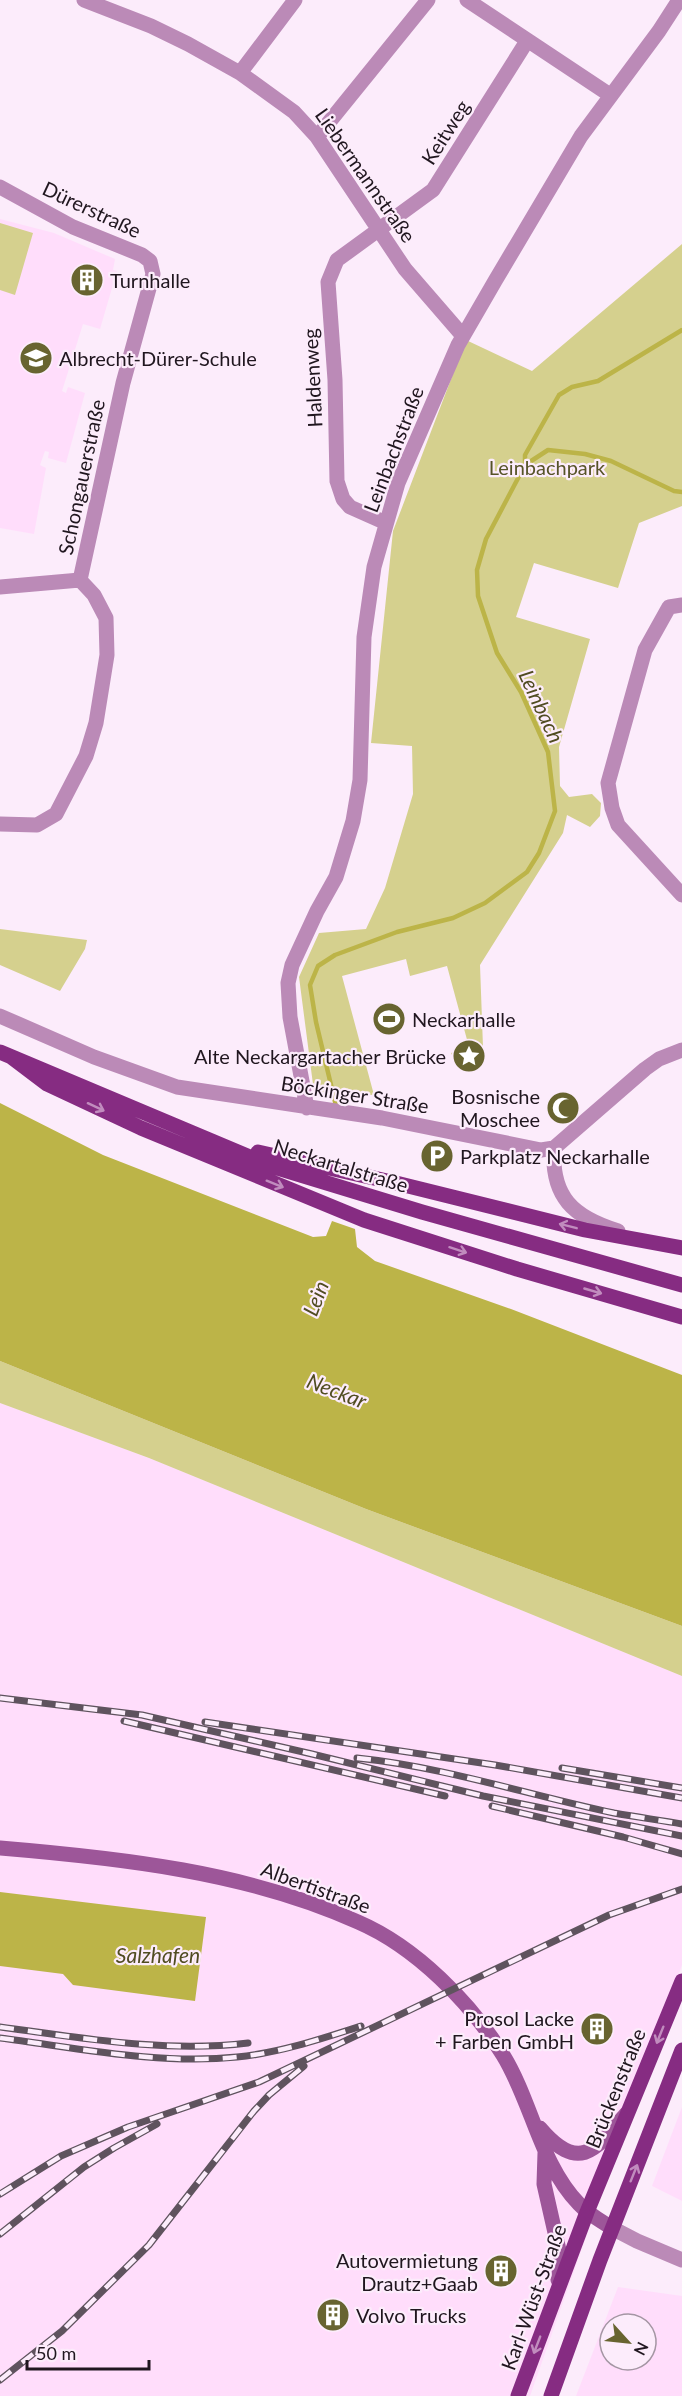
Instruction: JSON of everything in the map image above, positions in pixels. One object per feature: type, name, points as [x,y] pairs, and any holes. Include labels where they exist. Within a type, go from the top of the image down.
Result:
[{"type":"main road","name":"Neckartalstraße","points":[[5,1054],[210,1142],[321,1183],[682,1285]]},
{"type":"main road","points":[[5,1054],[48,1084],[141,1128],[364,1220],[517,1269],[682,1317]]},
{"type":"main road","points":[[210,1142],[396,1183],[585,1230],[675,1247]]},
{"type":"main road","name":"Albertistraße","points":[[0,1848],[202,1873],[268,1889],[359,1922],[420,1962],[452,1990],[481,2021],[506,2060],[545,2150],[567,2190],[587,2212],[612,2228]]},
{"type":"main road","name":"Brückenstraße","points":[[587,2212],[682,1981]]},
{"type":"main road","points":[[551,2396],[612,2228],[682,2050]]},
{"type":"main road","points":[[531,2117],[553,2144],[572,2153],[582,2153],[599,2146],[629,2110]]},
{"type":"main road","points":[[545,2150],[544,2184],[561,2259],[556,2295]]},
{"type":"main road","name":"Karl-Wüst-Straße","points":[[518,2396],[587,2212]]},
{"type":"street","name":"Liebermannstraße","points":[[84,0],[151,26],[240,73],[294,111],[317,137],[381,229],[405,269],[463,336]]},
{"type":"street","points":[[240,73],[295,0]]},
{"type":"street","points":[[317,137],[428,0]]},
{"type":"street","points":[[467,0],[610,95]]},
{"type":"street","name":"Leinbachstraße","points":[[313,1108],[290,1017],[288,983],[292,965],[336,877],[353,821],[360,780],[364,637],[375,567],[398,483],[463,336],[581,135],[659,31],[679,0]]},
{"type":"street","name":"Keitweg","points":[[381,229],[433,190],[527,41]]},
{"type":"street","name":"Dürerstraße","points":[[0,187],[73,227],[142,255],[150,261],[153,274],[151,285],[123,383]]},
{"type":"street","name":"Haldenweg","points":[[381,229],[337,260],[328,282],[335,380],[337,481],[343,499],[350,507],[386,523]]},
{"type":"street","name":"Schongauerstraße","points":[[80,580],[123,383]]},
{"type":"street","name":"Schongauerstraße","points":[[0,587],[80,580]]},
{"type":"street","name":"Schongauerstraße","points":[[0,824],[37,825],[56,814],[86,756],[96,723],[107,655],[106,618],[94,596],[80,580]]},
{"type":"street","points":[[676,606],[645,650],[608,783],[612,808],[618,825],[682,895]]},
{"type":"street","name":"Böckinger Straße","points":[[0,1016],[94,1057],[177,1087],[355,1114],[541,1150],[554,1148]]},
{"type":"street","points":[[675,1247],[601,1226],[588,1219],[563,1197],[555,1182],[554,1148],[645,1069],[659,1059],[682,1050]]},
{"type":"street","points":[[612,2228],[682,2260]]},
{"type":"shaded area","name":"Albrecht-Dürer-Schule","points":[[0,219],[54,233],[115,259],[113,270],[117,271],[100,329],[83,324],[62,391],[66,393],[68,387],[85,393],[66,463],[48,458],[49,452],[45,451],[40,465],[46,468],[34,534],[0,528]]},
{"type":"shaded area","points":[[0,1403],[149,1458],[682,1676],[682,1965],[530,2396],[0,2396]]},
{"type":"shaded area","points":[[682,2107],[682,2201],[652,2186]]},
{"type":"shaded area","points":[[618,2287],[682,2296],[682,2396],[576,2396],[598,2339],[598,2372],[658,2372],[658,2312],[608,2312]]},
{"type":"green space","points":[[0,223],[33,233],[15,295],[0,290]]},
{"type":"green space","name":"Leinbachpark","points":[[682,244],[682,506],[639,523],[618,588],[534,563],[516,617],[590,639],[559,747],[560,786],[569,797],[592,794],[601,803],[600,816],[590,827],[567,815],[563,833],[480,965],[483,1047],[452,1055],[451,1053],[469,1047],[447,966],[410,976],[406,959],[342,976],[374,1095],[314,1092],[299,977],[319,933],[366,929],[385,888],[413,794],[412,746],[371,743],[393,531],[466,340],[532,371]]},
{"type":"green space","points":[[0,929],[87,940],[85,949],[60,991],[0,965]]},
{"type":"green space","points":[[0,1361],[366,1509],[682,1626],[682,1676],[149,1458],[0,1403]]},
{"type":"water","points":[[0,1103],[103,1155],[313,1237],[326,1236],[332,1221],[355,1229],[357,1247],[375,1261],[511,1309],[682,1375],[682,1626],[366,1509],[0,1361]]},
{"type":"water","name":"Salzhafen","points":[[0,1892],[206,1917],[195,2001],[73,1985],[63,1974],[0,1966]]},
{"type":"waterway","points":[[525,465],[525,455],[559,395],[572,387],[598,381],[682,330]]},
{"type":"waterway","name":"Leinbach","points":[[336,1106],[316,1022],[310,985],[318,966],[335,955],[397,932],[453,918],[485,903],[527,872],[539,853],[555,811],[548,752],[521,692],[497,653],[478,596],[477,570],[486,539],[525,465],[548,450],[585,454],[611,461],[674,491],[682,492]]},
{"type":"railway","points":[[0,1698],[142,1715],[483,1796],[682,1836]]},
{"type":"railway","points":[[124,1721],[445,1796]]},
{"type":"railway","points":[[205,1722],[495,1765],[682,1798]]},
{"type":"railway","points":[[357,1758],[422,1768],[614,1813],[682,1824]]},
{"type":"railway","points":[[562,1768],[682,1788]]},
{"type":"railway","points":[[492,1806],[623,1837],[682,1854]]},
{"type":"railway","points":[[0,2194],[61,2156],[128,2127],[259,2082],[609,1915],[682,1889]]},
{"type":"railway","points":[[0,2038],[118,2054],[208,2059],[237,2057],[284,2049],[361,2026]]},
{"type":"railway","points":[[0,2027],[124,2043],[186,2046],[248,2043]]},
{"type":"railway","points":[[0,2380],[62,2331],[149,2245],[254,2111],[269,2095],[304,2066]]},
{"type":"railway","points":[[0,2234],[84,2167],[157,2124]]},
{"type":"place","name":"Turnhalle","points":[[87,280]]},
{"type":"place","name":"Albrecht-Dürer-Schule","points":[[36,358]]},
{"type":"place","name":"Neckarhalle","points":[[389,1019]]},
{"type":"place","name":"Alte Neckargartacher Brücke","points":[[469,1056]]},
{"type":"place","name":"Bosnische Moschee","points":[[563,1108]]},
{"type":"place","name":"Parkplatz Neckarhalle","points":[[437,1156]]},
{"type":"place","name":"Prosol Lacke + Farben GmbH","points":[[597,2029]]},
{"type":"place","name":"Autovermietung Drautz+Gaab","points":[[501,2271]]},
{"type":"place","name":"Volvo Trucks","points":[[333,2315]]},
{"type":"water label","name":"Lein","points":[[315,1298]]},
{"type":"water label","name":"Neckar","points":[[337,1390]]}]
